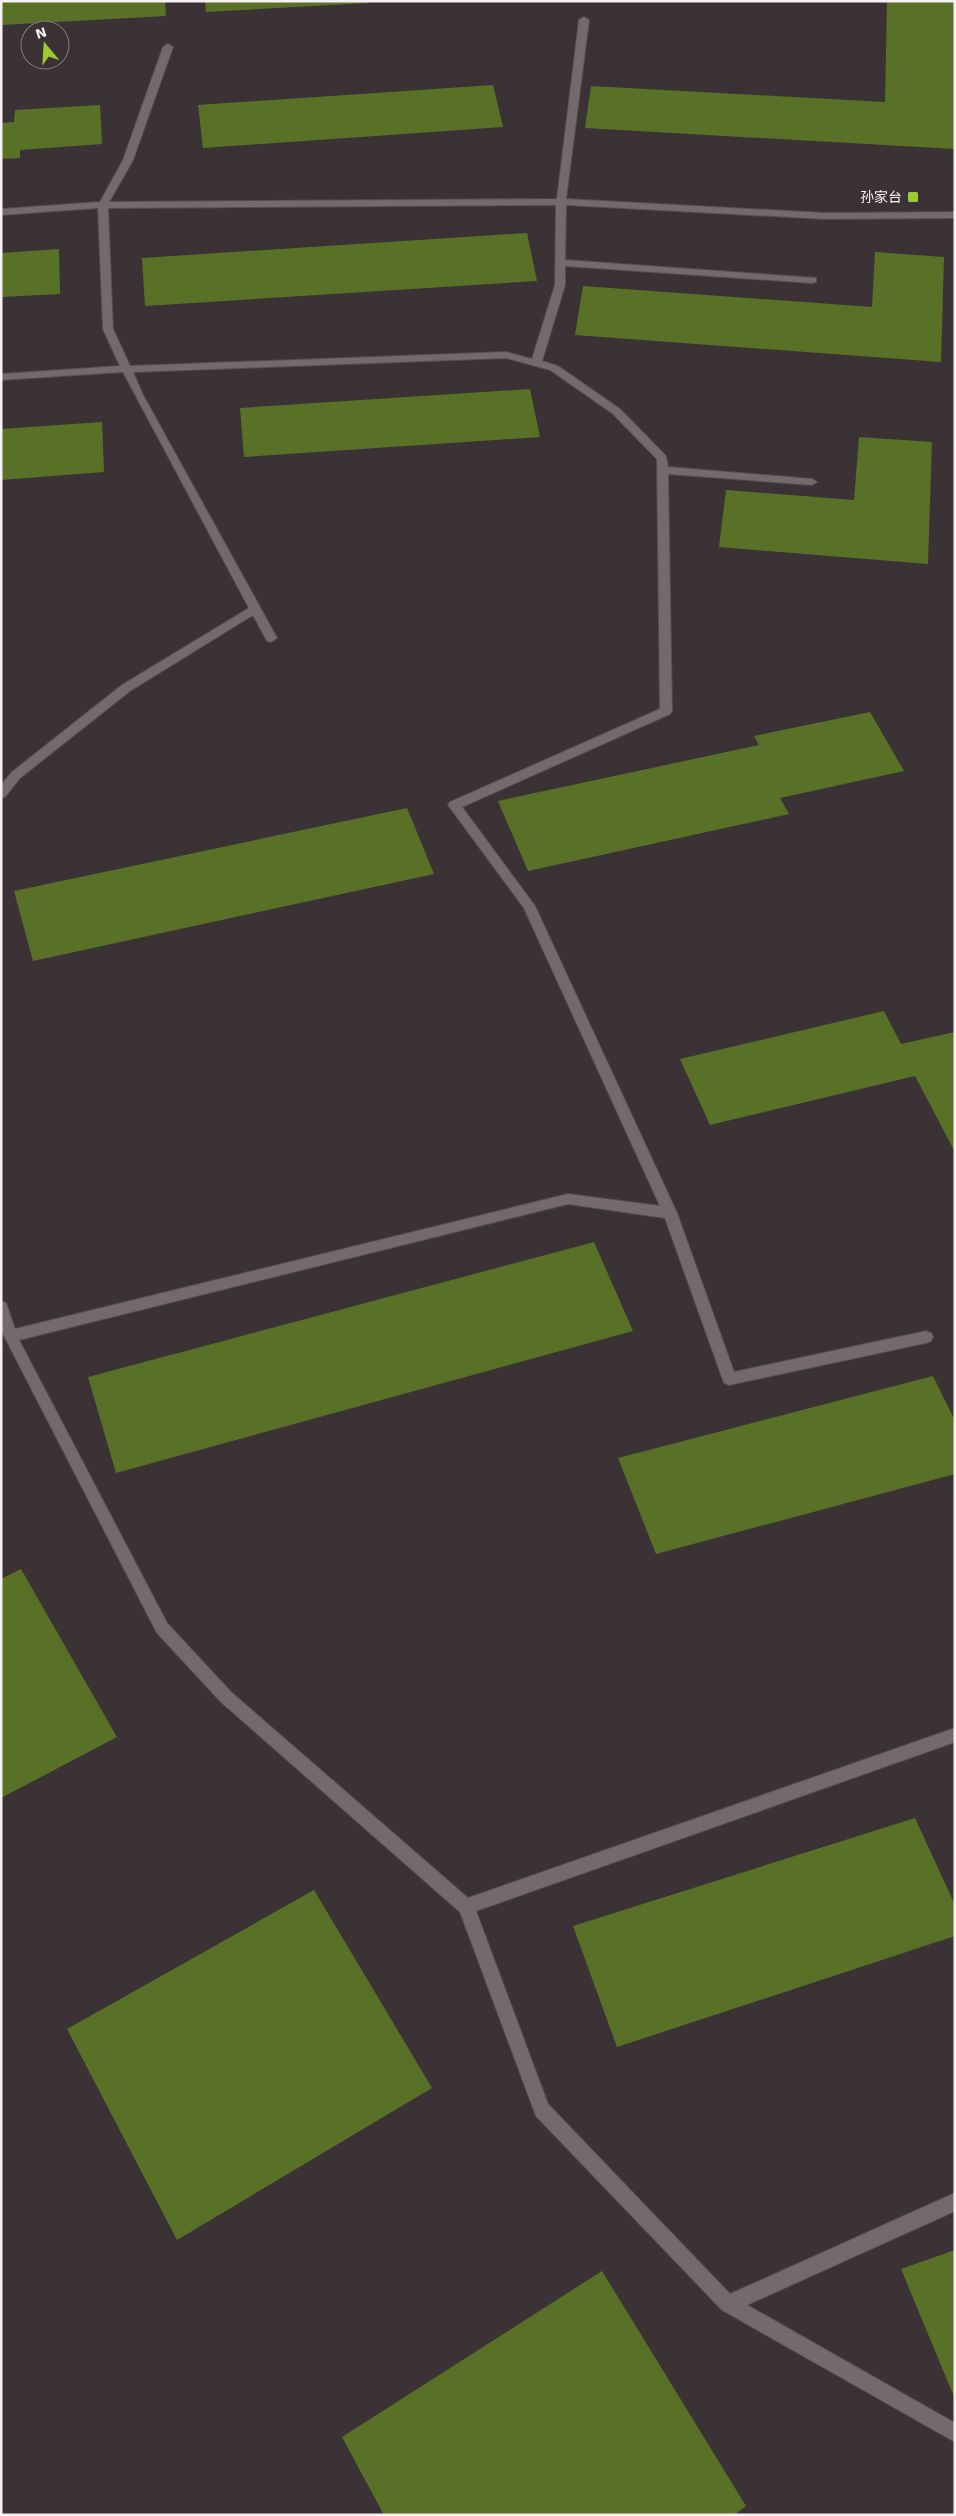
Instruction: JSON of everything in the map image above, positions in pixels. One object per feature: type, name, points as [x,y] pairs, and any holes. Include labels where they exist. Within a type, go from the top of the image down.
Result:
[{"type":"street","points":[[536,363],[560,285],[562,263],[561,202],[584,20]]},
{"type":"street","points":[[168,47],[128,160],[103,205],[108,329],[138,395],[271,638]]},
{"type":"street","points":[[1,212],[103,205],[561,202],[825,216],[955,215]]},
{"type":"street","points":[[562,263],[812,280]]},
{"type":"street","points":[[1,377],[127,369],[506,354],[554,368],[616,411],[662,458],[666,710],[454,805],[530,906],[670,1213],[729,1380],[926,1337]]},
{"type":"street","points":[[663,470],[812,482]]},
{"type":"street","points":[[1,794],[16,775],[126,688],[255,609]]},
{"type":"street","points":[[10,1336],[568,1199],[670,1213]]},
{"type":"street","points":[[1,1307],[10,1336],[162,1628],[226,1697],[466,1907],[542,2110],[728,2304],[955,2433]]},
{"type":"street","points":[[466,1907],[955,1735]]},
{"type":"street","points":[[728,2304],[955,2202]]},
{"type":"building","points":[[1,1],[165,1],[166,16],[70,21],[20,20],[20,24],[1,25]]},
{"type":"building","points":[[205,1],[368,1],[368,3],[206,12]]},
{"type":"building","points":[[887,1],[954,1],[955,149],[585,128],[591,86],[885,102]]},
{"type":"building","points":[[493,85],[503,127],[203,148],[198,105]]},
{"type":"building","points":[[100,105],[102,144],[20,150],[20,158],[1,159],[1,123],[14,122],[15,110]]},
{"type":"building","points":[[527,233],[537,281],[145,306],[142,258]]},
{"type":"building","points":[[59,249],[60,294],[1,297],[1,253]]},
{"type":"building","points":[[875,252],[944,257],[941,362],[575,335],[583,286],[872,307]]},
{"type":"building","points":[[530,389],[540,437],[244,457],[240,408]]},
{"type":"building","points":[[102,422],[104,472],[1,480],[1,429]]},
{"type":"building","points":[[859,437],[932,442],[928,564],[719,547],[726,490],[854,500]]},
{"type":"building","points":[[870,712],[904,771],[780,798],[789,814],[528,871],[498,801],[759,745],[754,736]]},
{"type":"building","points":[[407,808],[434,874],[33,961],[14,891]]},
{"type":"building","points":[[884,1011],[901,1044],[955,1032],[955,1152],[915,1076],[710,1125],[680,1059]]},
{"type":"building","points":[[594,1242],[633,1331],[116,1473],[88,1377]]},
{"type":"building","points":[[933,1376],[955,1421],[955,1474],[656,1554],[618,1458]]},
{"type":"building","points":[[21,1569],[117,1737],[1,1798],[1,1579]]},
{"type":"building","points":[[915,1818],[955,1905],[955,1936],[617,2047],[573,1926]]},
{"type":"building","points":[[314,1890],[432,2088],[177,2240],[67,2029]]},
{"type":"building","points":[[955,2250],[955,2399],[901,2269]]},
{"type":"building","points":[[602,2271],[746,2506],[734,2515],[384,2515],[342,2437]]},
{"type":"place","name":"孙家台","points":[[913,197]]}]
